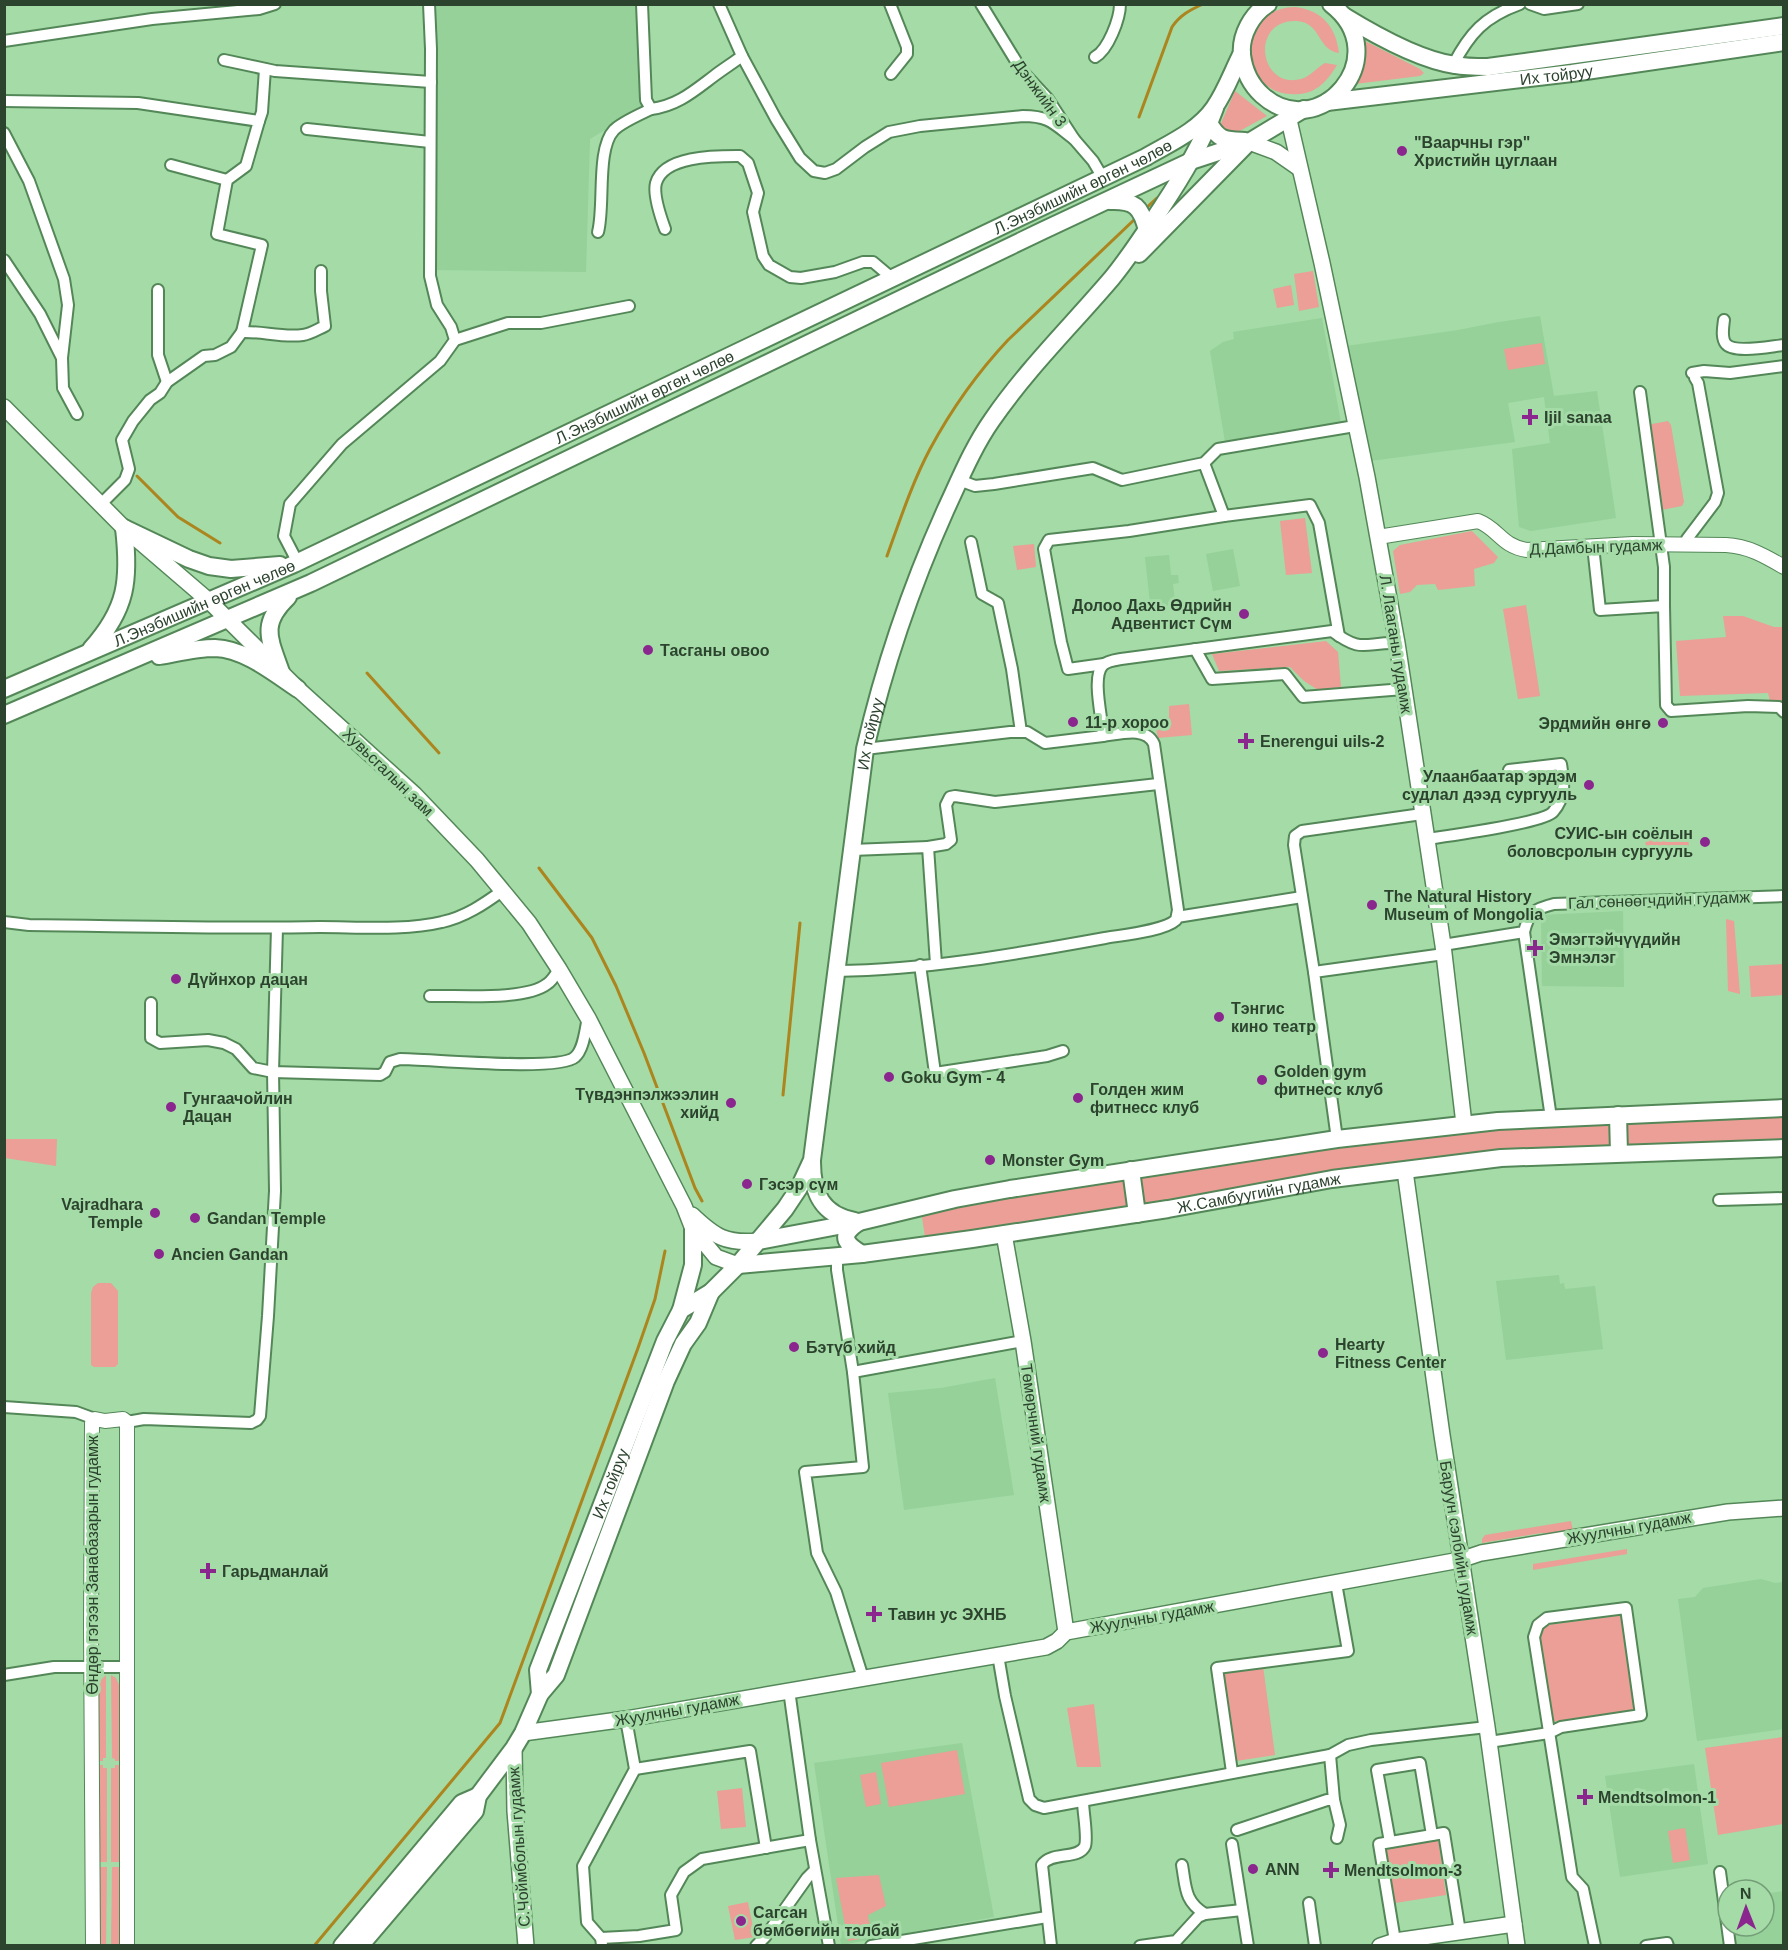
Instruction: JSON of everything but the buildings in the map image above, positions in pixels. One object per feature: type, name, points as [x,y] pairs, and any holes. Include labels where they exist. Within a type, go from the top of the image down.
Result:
[{"type":"main road","points":[[1248,4],[1248,27]]},
{"type":"main road","points":[[1248,27],[1255,16],[1268,4]]},
{"type":"main road","points":[[1327,102],[1341,92],[1350,79],[1356,63],[1356,46],[1352,30],[1337,10]]},
{"type":"main road","name":"Их тойруу","points":[[1337,10],[1368,31],[1415,53],[1453,65],[1488,67],[1784,27]]},
{"type":"main road","name":"Л.Энэбишийн өргөн чөлөө","points":[[4,689],[295,562],[1103,178],[1182,137],[1212,115],[1242,53],[1243,40],[1248,27]]},
{"type":"main road","name":"Их тойруу","points":[[540,1695],[538,1670],[665,1341],[681,1310],[711,1292],[785,1209],[799,1188],[812,1160],[865,749],[877,697],[895,638],[928,550],[959,480],[990,423],[1009,396],[1113,276],[1148,230],[1191,161],[1249,142],[1304,109],[1327,102],[1572,73],[1784,42]]},
{"type":"main road","points":[[1242,53],[1245,71],[1254,88],[1268,100],[1285,108],[1304,109]]},
{"type":"main road","points":[[1212,115],[1215,134],[1226,140],[1249,142],[1276,152],[1299,168]]},
{"type":"main road","points":[[1191,161],[1212,115]]},
{"type":"main road","name":"Л. Лааганы гудамж","points":[[1289,120],[1324,272],[1378,537],[1397,643],[1444,950],[1464,1124]]},
{"type":"main road","name":"Их тойруу","points":[[1113,276],[1146,249],[1249,142]]},
{"type":"main road","name":"Л.Энэбишийн өргөн чөлөө","points":[[4,715],[297,589],[1191,161]]},
{"type":"main road","points":[[1109,201],[1122,200],[1135,206],[1140,211],[1148,230]]},
{"type":"main road","name":"Хувьсгалын зам","points":[[4,407],[124,528],[209,601],[298,689],[414,794],[477,860],[529,923],[559,969],[588,1018],[684,1206]]},
{"type":"main road","points":[[124,528],[209,566],[231,568],[295,562]]},
{"type":"main road","points":[[88,652],[103,635],[117,613],[125,590],[127,551],[124,528]]},
{"type":"main road","points":[[281,672],[269,633],[269,621],[276,609],[297,589]]},
{"type":"main road","points":[[125,663],[215,648],[234,651],[298,689]]},
{"type":"main road","points":[[684,1206],[710,1232],[720,1238],[739,1243],[859,1222],[966,1197],[1337,1139],[1464,1124],[1784,1108]]},
{"type":"main road","points":[[1618,1115],[1619,1153]]},
{"type":"main road","name":"Ж.Самбуугийн гудамж","points":[[738,1264],[862,1254],[1137,1214],[1332,1179],[1501,1158],[1784,1148]]},
{"type":"main road","points":[[812,1160],[814,1188],[823,1204],[837,1215],[859,1222]]},
{"type":"main road","points":[[1131,1170],[1137,1214]]},
{"type":"main road","name":"Баруун сэлбийн гудамж","points":[[1405,1171],[1514,1924]]},
{"type":"main road","points":[[684,1206],[693,1229],[716,1257],[738,1264]]},
{"type":"main road","points":[[859,1222],[846,1232],[846,1238],[850,1247],[862,1254]]},
{"type":"main road","points":[[681,1310],[693,1265],[693,1229]]},
{"type":"main road","name":"Төмөрчний гудамж","points":[[1004,1234],[1023,1341],[1066,1632]]},
{"type":"main road","points":[[711,1292],[739,1278],[798,1259]]},
{"type":"main road","name":"Их тойруу","points":[[360,1946],[475,1811],[478,1796],[514,1748],[540,1695],[555,1675],[666,1381],[683,1344],[698,1323],[711,1292]]},
{"type":"main road","name":"Жуулчны гудамж","points":[[523,1733],[626,1719],[1046,1647],[1066,1632],[1460,1560],[1481,1553],[1728,1512],[1784,1508]]},
{"type":"main road","name":"С.Чоймболын гудамж","points":[[514,1748],[515,1811],[526,1946]]},
{"type":"main road","name":"Их тойруу","points":[[342,1946],[462,1803],[478,1796]]},
{"type":"main road","points":[[1380,1946],[1395,1941],[1514,1924],[1517,1946]]},
{"type":"street","points":[[4,41],[152,19],[259,9],[275,4]]},
{"type":"street","points":[[429,4],[429,276],[437,305],[451,327],[455,340]]},
{"type":"street","points":[[642,4],[646,100],[651,108]]},
{"type":"street","points":[[718,4],[742,57],[794,149],[806,165],[814,171],[825,173],[836,169],[889,132],[920,126],[1040,116],[1050,120],[1074,139]]},
{"type":"street","points":[[890,4],[907,47],[907,54],[891,74]]},
{"type":"street","name":"Дэнжийн 3","points":[[981,4],[1022,71],[1048,99],[1103,178]]},
{"type":"street","points":[[1095,57],[1105,50],[1118,16],[1120,4]]},
{"type":"street","points":[[1453,65],[1467,40],[1478,27],[1501,12],[1520,4]]},
{"type":"street","points":[[1530,4],[1544,9],[1578,4]]},
{"type":"street","points":[[598,232],[601,223],[603,168],[607,142],[615,130],[651,108],[662,108],[676,103],[742,57]]},
{"type":"street","points":[[224,60],[275,71],[430,82]]},
{"type":"street","points":[[100,505],[125,480],[129,469],[122,440],[133,421],[150,400],[160,393],[167,382],[204,356],[215,355],[231,347],[242,332],[262,245],[217,234],[227,180],[246,166],[262,112],[265,69]]},
{"type":"street","points":[[4,101],[138,103],[259,121]]},
{"type":"street","points":[[307,129],[430,142]]},
{"type":"street","points":[[4,133],[29,181],[64,279],[68,305],[62,358],[63,388],[77,414]]},
{"type":"street","points":[[665,229],[657,201],[656,184],[671,165],[697,158],[740,156],[748,163],[758,193],[753,212],[763,256],[769,265],[790,277],[801,278],[835,272],[863,262],[873,262],[892,278]]},
{"type":"street","points":[[171,165],[227,180]]},
{"type":"street","points":[[4,260],[40,314],[62,358]]},
{"type":"street","points":[[242,332],[305,335],[325,327],[321,271]]},
{"type":"street","points":[[158,290],[158,355],[167,382]]},
{"type":"street","points":[[295,562],[284,536],[290,504],[342,444],[440,361],[455,340],[508,323],[541,322],[629,306]]},
{"type":"street","points":[[1724,320],[1723,336],[1728,347],[1753,349],[1784,345]]},
{"type":"street","points":[[1686,544],[1687,539],[1715,502],[1718,493],[1698,383],[1693,376],[1704,371],[1730,373],[1784,366]]},
{"type":"street","points":[[1640,392],[1664,567],[1666,705],[1671,711],[1748,706],[1779,707],[1784,712]]},
{"type":"street","points":[[959,480],[975,486],[1093,468],[1122,480],[1204,463],[1218,449],[1355,426]]},
{"type":"street","points":[[1204,463],[1224,516]]},
{"type":"street","points":[[1339,636],[1319,523],[1310,505],[1049,540],[1044,549],[1068,669],[1121,659],[1332,631],[1339,636],[1348,642],[1365,646],[1397,643]]},
{"type":"street","name":"Д.Дамбын гудамж","points":[[1378,537],[1478,521],[1486,524],[1514,548],[1527,550],[1661,544],[1739,546],[1762,554],[1784,567]]},
{"type":"street","points":[[971,542],[981,594],[998,603],[1022,732]]},
{"type":"street","points":[[1593,546],[1600,610],[1664,606]]},
{"type":"street","points":[[1195,649],[1212,679],[1285,674],[1303,697],[1404,689]]},
{"type":"street","points":[[1103,736],[1098,678],[1104,664]]},
{"type":"street","points":[[836,971],[920,966],[1050,948],[1172,924],[1177,917],[1178,910],[1154,744],[1149,736],[1140,733],[1045,743],[1027,732],[1022,732],[865,749]]},
{"type":"street","points":[[1427,839],[1534,820],[1552,814],[1564,794],[1561,764],[1509,770]]},
{"type":"street","points":[[852,850],[928,847],[946,844],[951,840],[946,805],[950,797],[995,802],[1158,784]]},
{"type":"street","points":[[1337,1139],[1294,845],[1295,836],[1302,831],[1422,814]]},
{"type":"street","points":[[928,847],[936,964]]},
{"type":"street","points":[[4,922],[29,925],[394,927],[440,923],[464,915],[502,891]]},
{"type":"street","name":"Гал сөнөөгчдийн гудамж","points":[[1524,932],[1527,918],[1536,909],[1554,904],[1784,896]]},
{"type":"street","points":[[1177,917],[1302,897]]},
{"type":"street","points":[[127,1422],[144,1419],[251,1423],[260,1416],[275,1191],[273,1072],[277,928]]},
{"type":"street","points":[[1314,972],[1444,950],[1524,932],[1551,1118]]},
{"type":"street","points":[[920,966],[935,1073],[1047,1056],[1063,1051]]},
{"type":"street","points":[[430,996],[493,996],[524,993],[549,983],[559,969]]},
{"type":"street","points":[[151,1003],[152,1038],[160,1043],[208,1040],[224,1044],[236,1049],[253,1068],[273,1072],[380,1076],[390,1062],[400,1059],[559,1064],[577,1056],[588,1018]]},
{"type":"street","points":[[1719,1200],[1784,1198]]},
{"type":"street","points":[[837,1256],[837,1270],[854,1372],[862,1467],[805,1472],[817,1553],[836,1592],[863,1678]]},
{"type":"street","points":[[854,1372],[1023,1341]]},
{"type":"street","points":[[4,1407],[61,1410],[76,1412],[95,1419]]},
{"type":"street","name":"Өндөр гэгээн Занабазарын гудамж","points":[[93,1946],[91,1433],[95,1419],[105,1421],[123,1419],[127,1422],[127,1946]]},
{"type":"street","points":[[1232,1772],[1217,1668],[1348,1651],[1336,1583]]},
{"type":"street","points":[[998,1655],[1029,1799],[1035,1805],[1044,1808],[1330,1755],[1348,1745],[1371,1740],[1549,1733],[1561,1727],[1641,1715],[1626,1608],[1547,1618],[1538,1625],[1534,1637],[1549,1733],[1572,1877],[1583,1889],[1595,1946]]},
{"type":"street","points":[[4,1675],[54,1667],[126,1666]]},
{"type":"street","points":[[789,1690],[810,1840],[829,1946]]},
{"type":"street","points":[[626,1719],[635,1769],[583,1866],[587,1922],[601,1942],[640,1941],[676,1930],[671,1895],[684,1872],[702,1859],[810,1840]]},
{"type":"street","points":[[635,1769],[750,1751],[766,1848]]},
{"type":"street","points":[[1330,1755],[1334,1800],[1340,1825],[1337,1838]]},
{"type":"street","points":[[1390,1842],[1377,1770],[1420,1763],[1432,1835]]},
{"type":"street","points":[[1237,1830],[1327,1800],[1334,1800]]},
{"type":"street","points":[[1051,1946],[1042,1865],[1049,1858],[1076,1853],[1083,1849],[1085,1842],[1083,1801]]},
{"type":"street","points":[[1395,1941],[1379,1844],[1444,1833],[1460,1932]]},
{"type":"street","points":[[1232,1844],[1248,1946]]},
{"type":"street","points":[[1182,1865],[1187,1898],[1197,1910],[1205,1914]]},
{"type":"street","points":[[756,1946],[815,1870]]},
{"type":"street","points":[[1720,1872],[1730,1946]]},
{"type":"street","points":[[1309,1903],[1315,1946]]},
{"type":"street","points":[[1140,1946],[1176,1943],[1192,1922],[1205,1914],[1242,1910]]},
{"type":"street","points":[[871,1946],[1047,1917]]},
{"type":"street","points":[[1646,1946],[1667,1942],[1668,1946]]},
{"type":"shaded area","points":[[436,5],[640,5],[641,108],[590,139],[586,272],[433,270]]},
{"type":"shaded area","points":[[1295,7],[1313,12],[1326,21],[1335,35],[1339,53],[1327,47],[1311,26],[1305,23],[1297,21],[1282,23],[1271,31],[1266,41],[1265,53],[1269,65],[1276,74],[1287,80],[1308,76],[1325,63],[1337,65],[1321,85],[1299,94],[1279,92],[1264,83],[1255,69],[1251,53],[1253,37],[1261,22],[1275,11]]},
{"type":"shaded area","points":[[1363,40],[1424,73],[1420,76],[1355,84]]},
{"type":"shaded area","points":[[1235,91],[1267,116],[1234,134],[1219,128]]},
{"type":"shaded area","points":[[1313,271],[1319,307],[1299,311],[1294,274]]},
{"type":"shaded area","points":[[1291,285],[1294,305],[1277,308],[1273,289]]},
{"type":"shaded area","points":[[1540,316],[1554,396],[1597,391],[1616,518],[1531,531],[1519,527],[1512,449],[1550,443],[1544,397],[1508,403],[1515,442],[1370,461],[1346,346]]},
{"type":"shaded area","points":[[1322,318],[1341,423],[1225,442],[1210,351],[1223,342],[1234,339],[1233,332]]},
{"type":"shaded area","points":[[1542,343],[1545,364],[1508,370],[1504,349]]},
{"type":"shaded area","points":[[1668,421],[1671,425],[1684,502],[1682,506],[1661,510],[1647,425]]},
{"type":"shaded area","points":[[1305,518],[1312,573],[1286,575],[1280,521]]},
{"type":"shaded area","points":[[1472,531],[1498,557],[1494,563],[1474,569],[1475,586],[1438,590],[1435,584],[1417,585],[1410,592],[1400,594],[1393,551],[1400,545]]},
{"type":"shaded area","points":[[1034,544],[1036,567],[1017,570],[1013,546]]},
{"type":"shaded area","points":[[1233,549],[1240,586],[1213,591],[1206,554]]},
{"type":"shaded area","points":[[1169,555],[1171,575],[1178,575],[1179,583],[1173,584],[1175,601],[1168,602],[1168,606],[1160,607],[1159,602],[1150,603],[1145,557]]},
{"type":"shaded area","points":[[1526,605],[1540,696],[1518,699],[1503,609]]},
{"type":"shaded area","points":[[1723,616],[1743,616],[1774,627],[1783,627],[1783,701],[1770,701],[1768,693],[1680,696],[1676,641],[1726,637]]},
{"type":"shaded area","points":[[1326,641],[1338,652],[1341,687],[1318,690],[1304,681],[1290,667],[1219,671],[1212,654]]},
{"type":"shaded area","points":[[1189,704],[1192,735],[1158,738],[1154,719],[1169,717],[1169,706]]},
{"type":"shaded area","points":[[1688,830],[1689,851],[1646,854],[1645,833]]},
{"type":"shaded area","points":[[1623,911],[1624,987],[1542,986],[1541,915]]},
{"type":"shaded area","points":[[1726,919],[1734,921],[1740,994],[1728,991]]},
{"type":"shaded area","points":[[1783,964],[1783,995],[1751,997],[1749,966]]},
{"type":"shaded area","points":[[1783,1114],[1783,1141],[1635,1146],[1114,1210],[925,1237],[922,1217],[975,1202],[1307,1150],[1493,1128]]},
{"type":"shaded area","points":[[5,1139],[57,1139],[56,1166],[5,1158]]},
{"type":"shaded area","points":[[1559,1275],[1560,1284],[1564,1283],[1565,1289],[1595,1286],[1603,1349],[1506,1360],[1496,1281]]},
{"type":"shaded area","points":[[98,1283],[111,1283],[118,1291],[118,1364],[115,1367],[91,1365],[91,1293],[93,1287]]},
{"type":"shaded area","points":[[995,1378],[1014,1495],[904,1510],[888,1393],[941,1388]]},
{"type":"shaded area","points":[[1571,1521],[1573,1531],[1541,1533],[1482,1543],[1485,1535]]},
{"type":"shaded area","points":[[1627,1549],[1627,1554],[1533,1570],[1533,1564]]},
{"type":"shaded area","points":[[1761,1579],[1775,1583],[1783,1582],[1783,1729],[1697,1741],[1678,1599],[1695,1597],[1703,1588]]},
{"type":"shaded area","points":[[1625,1615],[1637,1711],[1551,1722],[1539,1626]]},
{"type":"shaded area","points":[[1263,1666],[1275,1755],[1236,1761],[1223,1673]]},
{"type":"shaded area","points":[[106,1675],[106,1758],[98,1761],[98,1683]]},
{"type":"shaded area","points":[[111,1675],[116,1678],[119,1685],[120,1761],[112,1758]]},
{"type":"shaded area","points":[[1094,1704],[1101,1767],[1077,1767],[1067,1708]]},
{"type":"shaded area","points":[[1783,1737],[1783,1824],[1718,1835],[1705,1748]]},
{"type":"shaded area","points":[[962,1743],[994,1917],[841,1945],[814,1763]]},
{"type":"shaded area","points":[[957,1750],[965,1794],[889,1807],[881,1763]]},
{"type":"shaded area","points":[[1694,1764],[1708,1864],[1620,1877],[1605,1776]]},
{"type":"shaded area","points":[[98,1765],[107,1768],[107,1862],[98,1862]]},
{"type":"shaded area","points":[[115,1765],[120,1765],[120,1862],[111,1862],[111,1768],[115,1768]]},
{"type":"shaded area","points":[[876,1772],[881,1804],[866,1807],[860,1775]]},
{"type":"shaded area","points":[[742,1788],[746,1827],[721,1829],[717,1791]]},
{"type":"shaded area","points":[[1685,1828],[1690,1860],[1673,1863],[1668,1831]]},
{"type":"shaded area","points":[[1438,1838],[1446,1895],[1395,1903],[1386,1846]]},
{"type":"shaded area","points":[[98,1867],[107,1867],[106,1945],[98,1946]]},
{"type":"shaded area","points":[[112,1867],[120,1867],[119,1945],[111,1945]]},
{"type":"shaded area","points":[[879,1875],[886,1906],[868,1915],[872,1937],[848,1941],[836,1878]]},
{"type":"shaded area","points":[[1783,1891],[1783,1945],[1736,1945],[1735,1938],[1776,1938],[1776,1892]]},
{"type":"shaded area","name":"Сагсан бөмбөгийн талбай","points":[[748,1902],[755,1937],[735,1940],[728,1906]]},
{"type":"waterway","points":[[1139,117],[1172,27],[1186,13],[1203,4]]},
{"type":"waterway","points":[[1145,209],[1157,198]]},
{"type":"waterway","points":[[887,556],[924,462],[938,434],[966,392],[1008,340],[1136,218]]},
{"type":"waterway","points":[[137,476],[178,517],[220,543]]},
{"type":"waterway","points":[[367,673],[439,753]]},
{"type":"waterway","points":[[539,868],[592,938],[616,986],[702,1201]]},
{"type":"waterway","points":[[783,1095],[800,923]]},
{"type":"waterway","points":[[314,1946],[500,1723],[638,1348],[655,1299],[665,1251]]},
{"type":"place","name":"\"Ваарчны гэр\" Христийн цуглаан","points":[[1402,151]]},
{"type":"place","name":"Ijil sanaa","points":[[1530,417]]},
{"type":"place","name":"Долоо Дахь Өдрийн Адвентист Сүм","points":[[1244,614]]},
{"type":"place","name":"Тасганы овоо","points":[[648,650]]},
{"type":"place","name":"11-р хороо","points":[[1073,722]]},
{"type":"place","name":"Эрдмийн өнгө","points":[[1663,723]]},
{"type":"place","name":"Enerengui uils-2","points":[[1246,741]]},
{"type":"place","name":"Улаанбаатар эрдэм судлал дээд сургууль","points":[[1589,785]]},
{"type":"place","name":"СУИС-ын соёлын боловсролын сургууль","points":[[1705,842]]},
{"type":"place","name":"The Natural History Museum of Mongolia","points":[[1372,905]]},
{"type":"place","name":"Эмэгтэйчүүдийн Эмнэлэг","points":[[1535,948]]},
{"type":"place","name":"Дүйнхор дацан","points":[[176,979]]},
{"type":"place","name":"Тэнгис кино театр","points":[[1219,1017]]},
{"type":"place","name":"Goku Gym - 4","points":[[889,1077]]},
{"type":"place","name":"Golden gym фитнесс клуб","points":[[1262,1080]]},
{"type":"place","name":"Голден жим фитнесс клуб","points":[[1078,1098]]},
{"type":"place","name":"Түвдэнпэлжээлин хийд","points":[[731,1103]]},
{"type":"place","name":"Гунгаачойлин Дацан","points":[[171,1107]]},
{"type":"place","name":"Monster Gym","points":[[990,1160]]},
{"type":"place","name":"Гэсэр сүм","points":[[747,1184]]},
{"type":"place","name":"Vajradhara Temple","points":[[155,1213]]},
{"type":"place","name":"Gandan Temple","points":[[195,1218]]},
{"type":"place","name":"Ancien Gandan","points":[[159,1254]]},
{"type":"place","name":"Бэтүб хийд","points":[[794,1347]]},
{"type":"place","name":"Hearty Fitness Center","points":[[1323,1353]]},
{"type":"place","name":"Гарьдманлай","points":[[208,1571]]},
{"type":"place","name":"Тавин ус ЭХНБ","points":[[874,1614]]},
{"type":"place","name":"Mendtsolmon-1","points":[[1585,1797]]},
{"type":"place","name":"ANN","points":[[1253,1869]]},
{"type":"place","name":"Mendtsolmon-3","points":[[1331,1870]]},
{"type":"place","name":"Сагсан бөмбөгийн талбай","points":[[741,1921]]}]
